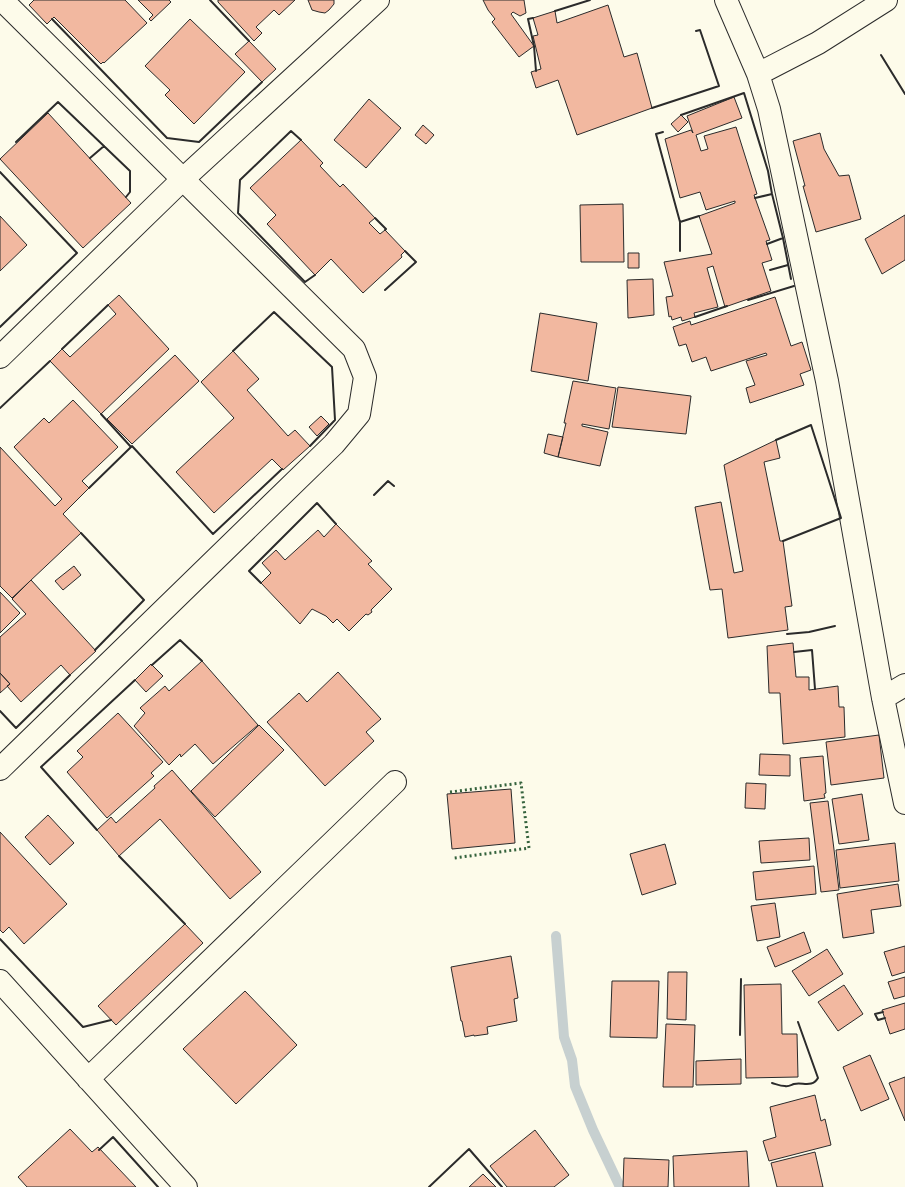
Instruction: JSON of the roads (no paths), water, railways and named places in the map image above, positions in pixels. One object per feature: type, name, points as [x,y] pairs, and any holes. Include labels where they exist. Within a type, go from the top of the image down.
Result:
[{"type":"street","points":[[0,769],[334,444],[359,414],[365,377],[354,349],[2,0]]},
{"type":"street","points":[[0,357],[182,180],[378,0]]},
{"type":"street","points":[[726,0],[758,74],[770,109],[827,381],[883,698],[905,804]]},
{"type":"street","points":[[758,74],[818,43],[886,0]]},
{"type":"street","points":[[883,698],[905,685]]},
{"type":"street","points":[[88,1079],[395,782]]},
{"type":"street","points":[[0,981],[186,1187]]},
{"type":"waterway","points":[[556,936],[564,1037],[572,1060],[575,1086],[593,1130],[620,1187]]}]
